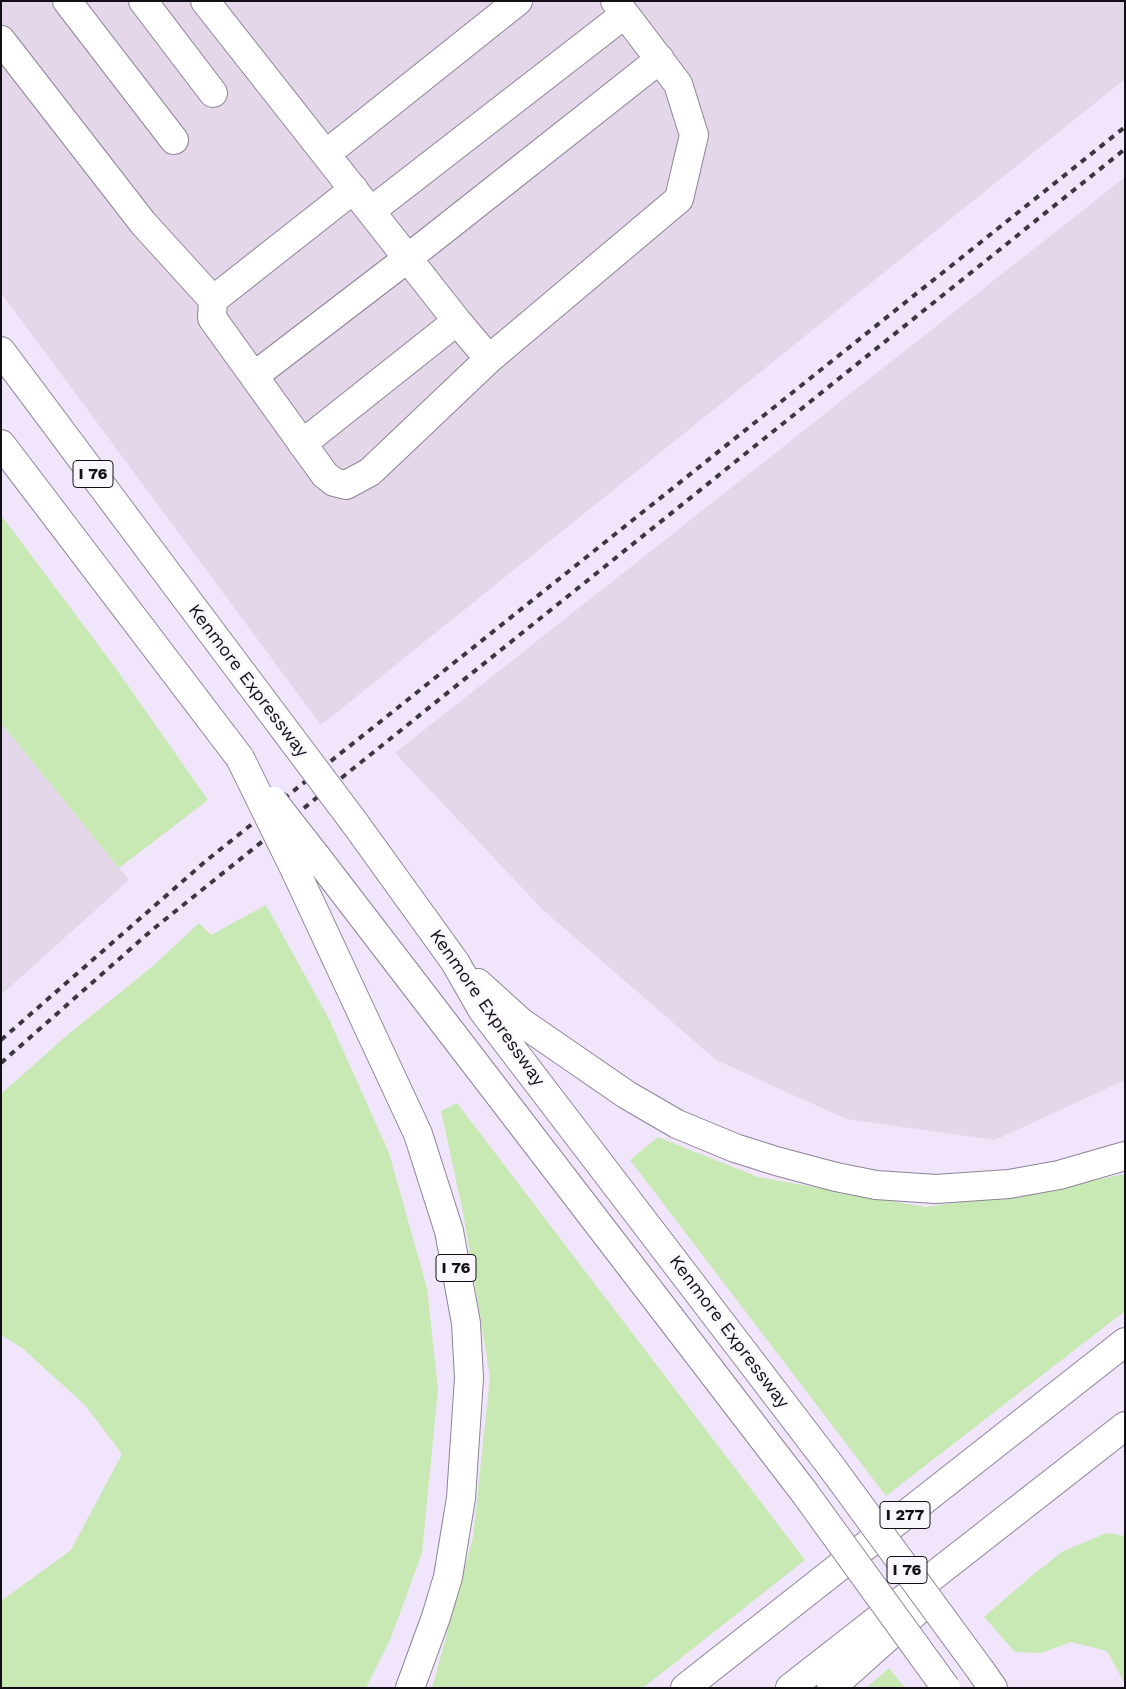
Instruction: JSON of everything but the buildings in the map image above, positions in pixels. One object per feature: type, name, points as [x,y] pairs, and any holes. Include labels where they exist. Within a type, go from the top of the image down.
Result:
[{"type":"main road","points":[[67,1],[174,140]]},
{"type":"main road","points":[[143,1],[213,93]]},
{"type":"main road","points":[[205,1],[489,359]]},
{"type":"main road","points":[[326,154],[518,1]]},
{"type":"main road","points":[[1,40],[142,223],[213,300],[212,318],[325,475],[334,482],[346,485],[370,472],[489,359],[679,199],[694,135],[678,84],[620,8],[371,211]]},
{"type":"main road","points":[[254,376],[660,60]]},
{"type":"main road","points":[[213,300],[354,189]]},
{"type":"main road","points":[[302,444],[457,321]]},
{"type":"main road","name":"Kenmore Expressway","points":[[1,351],[354,822],[455,962],[483,1011],[833,1468],[987,1679]]},
{"type":"main road","points":[[1,444],[240,758],[306,864],[804,1492],[946,1688]]},
{"type":"main road","name":"I 76","points":[[306,864],[418,1134],[449,1231],[466,1323],[469,1378],[461,1498],[448,1576],[436,1618],[410,1688]]},
{"type":"main road","points":[[455,962],[522,1022],[627,1095],[678,1124],[735,1148],[776,1161],[836,1177],[876,1185],[936,1189],[1009,1184],[1059,1175],[1125,1156]]},
{"type":"main road","name":"I 277","points":[[685,1688],[1125,1342]]},
{"type":"main road","points":[[790,1688],[1116,1433]]},
{"type":"main road","points":[[831,1688],[1116,1433]]},
{"type":"shaded area","points":[[1,1],[1125,1],[1125,79],[321,725],[1,293]]},
{"type":"shaded area","points":[[1125,177],[1125,1080],[995,1140],[846,1119],[716,1060],[543,910],[395,753]]},
{"type":"shaded area","points":[[1,723],[129,880],[1,995]]},
{"type":"green space","points":[[1,515],[117,670],[208,800],[119,868],[1,723]]},
{"type":"green space","points":[[266,905],[329,1019],[389,1153],[427,1288],[438,1389],[422,1553],[390,1640],[366,1688],[1,1688],[1,1601],[71,1550],[122,1454],[85,1405],[22,1348],[1,1335],[1,1094],[65,1037],[153,966],[199,923],[211,935]]},
{"type":"green space","points":[[457,1103],[805,1560],[643,1688],[432,1688],[473,1537],[490,1377],[463,1212],[441,1111]]},
{"type":"green space","points":[[658,1137],[758,1177],[925,1207],[1039,1191],[1125,1174],[1125,1311],[886,1496],[630,1160]]},
{"type":"green space","points":[[1107,1533],[1125,1536],[1125,1684],[1107,1651],[1071,1642],[1041,1653],[1015,1652],[984,1617],[1063,1551]]},
{"type":"green space","points":[[889,1668],[905,1688],[866,1688]]},
{"type":"railway","points":[[1,1040],[207,860],[1125,127]]},
{"type":"railway","points":[[1,1063],[152,930],[1125,149]]}]
